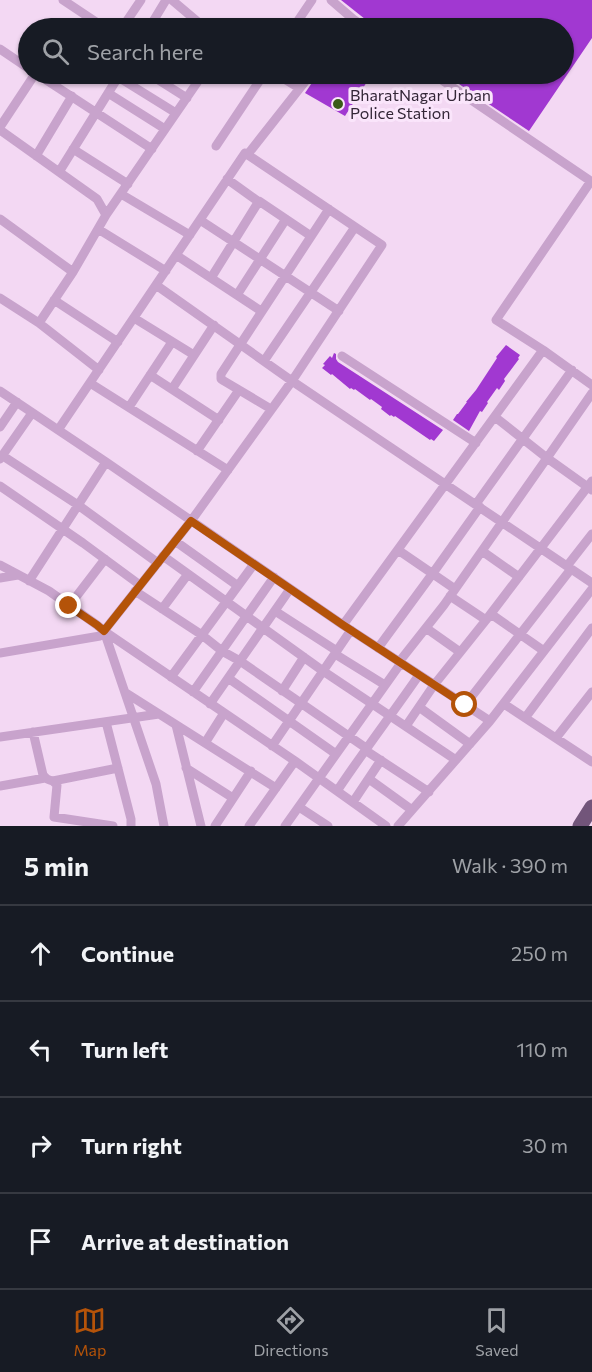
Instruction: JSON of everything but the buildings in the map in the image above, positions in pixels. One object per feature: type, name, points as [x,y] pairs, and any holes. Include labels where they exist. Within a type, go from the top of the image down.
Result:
[{"type":"main road","points":[[580,826],[592,807]]},
{"type":"street","points":[[63,0],[78,4],[94,18]]},
{"type":"street","points":[[129,18],[141,0]]},
{"type":"street","points":[[155,18],[166,0]]},
{"type":"street","points":[[172,0],[193,18]]},
{"type":"street","points":[[300,18],[312,0]]},
{"type":"street","points":[[331,0],[351,18]]},
{"type":"street","points":[[1,53],[18,62]]},
{"type":"street","points":[[29,84],[0,129],[97,199],[106,216]]},
{"type":"street","points":[[52,84],[152,149]]},
{"type":"street","points":[[59,172],[114,84]]},
{"type":"street","points":[[133,84],[176,112]]},
{"type":"street","points":[[165,84],[187,98]]},
{"type":"street","points":[[39,323],[106,216],[195,84]]},
{"type":"street","points":[[216,146],[257,84]]},
{"type":"street","points":[[292,84],[299,88]]},
{"type":"street","points":[[58,430],[245,153],[248,154],[302,84]]},
{"type":"street","points":[[448,84],[592,182],[496,320],[592,385]]},
{"type":"street","points":[[108,93],[165,129]]},
{"type":"street","points":[[36,156],[72,96]]},
{"type":"street","points":[[73,149],[128,184]]},
{"type":"street","points":[[1,650],[100,636],[191,521],[272,409],[382,245],[248,154]]},
{"type":"street","points":[[227,179],[311,236]]},
{"type":"street","points":[[121,194],[190,235]]},
{"type":"street","points":[[211,278],[259,202]]},
{"type":"street","points":[[272,409],[224,381],[220,376],[329,209]]},
{"type":"street","points":[[0,219],[73,272]]},
{"type":"street","points":[[237,295],[286,219]]},
{"type":"street","points":[[200,220],[339,311]]},
{"type":"street","points":[[264,361],[355,227]]},
{"type":"street","points":[[98,229],[166,271]]},
{"type":"street","points":[[176,255],[261,311]]},
{"type":"street","points":[[156,285],[292,381],[592,583]]},
{"type":"street","points":[[0,298],[39,323],[99,370]]},
{"type":"street","points":[[54,300],[118,342]]},
{"type":"street","points":[[134,318],[194,355]]},
{"type":"street","points":[[172,389],[214,325]]},
{"type":"street","points":[[129,407],[172,342]]},
{"type":"street","points":[[272,746],[336,652],[347,628],[398,550],[543,350]]},
{"type":"street","points":[[342,356],[476,443]]},
{"type":"street","points":[[378,648],[433,573],[572,370]]},
{"type":"street","points":[[150,375],[219,420]]},
{"type":"street","points":[[90,383],[228,470]]},
{"type":"street","points":[[197,451],[239,390]]},
{"type":"street","points":[[0,391],[347,628],[490,721]]},
{"type":"street","points":[[285,826],[592,393]]},
{"type":"street","points":[[0,427],[17,402]]},
{"type":"street","points":[[32,413],[1,458],[78,505],[160,560],[188,574],[323,671],[456,760]]},
{"type":"street","points":[[406,726],[434,685],[590,486],[547,458],[495,417]]},
{"type":"street","points":[[29,581],[106,462]]},
{"type":"street","points":[[0,486],[105,559],[162,609],[429,792]]},
{"type":"street","points":[[465,705],[521,634],[592,534]]},
{"type":"street","points":[[175,541],[238,586]]},
{"type":"street","points":[[398,550],[433,573],[453,592],[489,617],[521,634],[544,651]]},
{"type":"street","points":[[482,551],[519,577]]},
{"type":"street","points":[[69,606],[105,559]]},
{"type":"street","points":[[171,677],[254,564]]},
{"type":"street","points":[[0,565],[49,591],[386,826]]},
{"type":"street","points":[[162,609],[188,574]]},
{"type":"street","points":[[0,578],[18,575]]},
{"type":"street","points":[[193,692],[274,578]]},
{"type":"street","points":[[210,704],[290,589]]},
{"type":"street","points":[[398,826],[504,704],[592,589]]},
{"type":"street","points":[[275,610],[385,686]]},
{"type":"street","points":[[426,628],[460,652]]},
{"type":"street","points":[[525,718],[592,628]]},
{"type":"street","points":[[104,631],[156,784],[164,826]]},
{"type":"street","points":[[282,691],[304,657]]},
{"type":"street","points":[[337,791],[419,675]]},
{"type":"street","points":[[228,678],[336,754]]},
{"type":"street","points":[[556,738],[592,692]]},
{"type":"street","points":[[126,693],[276,788]]},
{"type":"street","points":[[504,704],[592,762]]},
{"type":"street","points":[[419,707],[470,744]]},
{"type":"street","points":[[205,743],[224,713]]},
{"type":"street","points":[[0,737],[159,714]]},
{"type":"street","points":[[106,722],[131,826]]},
{"type":"street","points":[[176,725],[201,826]]},
{"type":"street","points":[[33,732],[49,779],[57,785],[54,817],[113,826]]},
{"type":"street","points":[[352,802],[381,760]]},
{"type":"street","points":[[249,826],[295,761]]},
{"type":"street","points":[[0,786],[118,768]]},
{"type":"street","points":[[186,768],[233,798]]},
{"type":"street","points":[[215,826],[251,771]]},
{"type":"street","points":[[369,778],[412,810]]},
{"type":"street","points":[[299,807],[328,826]]},
{"type":"place","name":"BharatNagar Urban Police Station","points":[[338,104]]},
{"type":"route","points":[[69,606],[104,631],[191,521],[465,705]]}]
